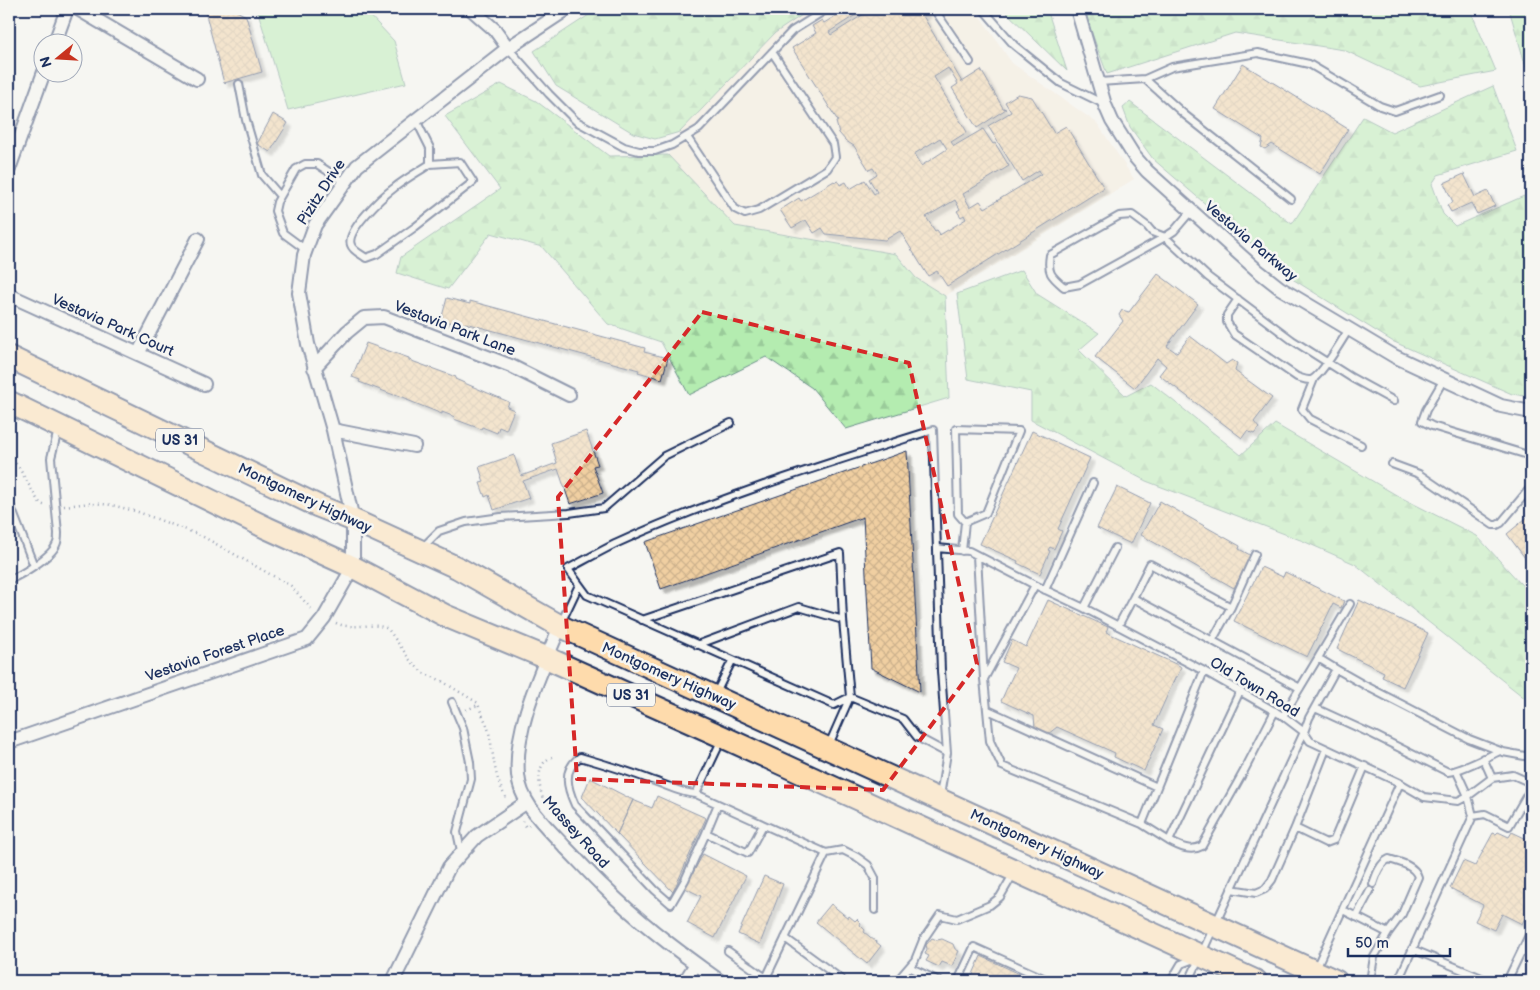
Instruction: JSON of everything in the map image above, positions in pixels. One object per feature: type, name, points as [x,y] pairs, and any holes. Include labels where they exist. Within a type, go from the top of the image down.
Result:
[{"type":"main road","name":"Montgomery Highway","points":[[9,357],[318,506],[458,568],[560,626],[1336,981]]},
{"type":"main road","name":"US 31","points":[[9,402],[266,528],[353,567],[446,616],[547,658],[722,736],[1256,981]]},
{"type":"street","points":[[59,32],[67,9]]},
{"type":"street","points":[[78,9],[197,78]]},
{"type":"street","points":[[471,9],[495,30],[508,48]]},
{"type":"street","name":"Pizitz Drive","points":[[353,520],[333,430],[314,368],[299,294],[306,250],[315,225],[357,166],[508,48],[567,9]]},
{"type":"street","name":"Vestavia Parkway","points":[[1077,9],[1105,105],[1112,121],[1134,156],[1147,171],[1257,270],[1280,288],[1394,356],[1501,406],[1531,412]]},
{"type":"street","points":[[9,169],[40,82]]},
{"type":"street","points":[[138,354],[198,239]]},
{"type":"street","name":"Vestavia Park Court","points":[[9,295],[204,384]]},
{"type":"street","name":"Vestavia Park Lane","points":[[314,368],[347,332],[364,318],[384,317],[511,366],[569,396]]},
{"type":"street","points":[[333,430],[414,446]]},
{"type":"street","name":"Vestavia Forest Place","points":[[9,742],[307,639],[324,618],[353,567],[353,520]]},
{"type":"street","name":"Massey Road","points":[[560,626],[525,716],[517,758],[518,778],[527,802],[539,819],[605,888],[634,914],[720,981]]},
{"type":"street","points":[[393,981],[449,866],[477,836],[527,802]]},
{"type":"street","points":[[685,981],[696,964]]},
{"type":"lane","points":[[508,48],[576,121],[624,147],[639,151],[655,151],[672,145],[699,129],[792,31],[827,9]]},
{"type":"lane","points":[[934,9],[970,62]]},
{"type":"lane","points":[[983,9],[1014,45],[1060,82],[1105,105]]},
{"type":"lane","points":[[687,137],[735,209],[745,214],[759,210],[827,169],[835,157],[833,144],[772,52]]},
{"type":"lane","points":[[1099,82],[1144,79],[1172,67],[1258,53],[1309,64],[1380,106],[1395,111],[1440,95]]},
{"type":"lane","points":[[1144,79],[1185,115],[1291,199]]},
{"type":"lane","points":[[239,84],[246,120],[262,175],[280,196]]},
{"type":"lane","points":[[416,120],[430,148],[430,164]]},
{"type":"lane","points":[[460,162],[473,182],[377,254],[366,258],[356,251],[351,245],[350,238],[369,210],[394,188],[430,164],[460,162]]},
{"type":"lane","points":[[306,250],[283,233],[275,211],[280,196],[296,169],[305,164],[318,164],[346,183]]},
{"type":"lane","points":[[1191,211],[1174,231],[1165,237],[1080,284],[1064,287],[1054,278],[1048,267],[1050,255],[1119,216],[1132,215],[1152,232],[1165,237],[1208,277],[1292,340],[1394,401]]},
{"type":"lane","points":[[1238,300],[1227,315],[1228,326],[1234,334],[1297,377],[1308,380],[1314,379]]},
{"type":"lane","points":[[1349,329],[1314,379],[1302,409],[1310,419],[1361,446]]},
{"type":"lane","points":[[1444,379],[1426,410],[1422,421],[1432,426],[1531,456]]},
{"type":"lane","points":[[419,550],[439,531],[466,522],[604,508],[664,456],[731,423]]},
{"type":"lane","points":[[9,580],[34,566],[56,545],[58,533],[50,458],[59,427]]},
{"type":"lane","points":[[962,550],[965,522],[958,514],[956,429],[1019,431],[986,513],[965,522]]},
{"type":"lane","points":[[940,800],[947,753],[941,671],[933,430],[812,468],[698,509],[614,545],[568,569],[587,595],[834,705],[850,697],[903,719],[917,737],[947,753]]},
{"type":"lane","points":[[1392,464],[1419,474],[1493,525],[1501,522],[1531,487]]},
{"type":"lane","points":[[1045,590],[1093,483]]},
{"type":"lane","points":[[9,502],[34,566]]},
{"type":"lane","name":"Old Town Road","points":[[937,548],[969,551],[1084,608],[1204,671],[1275,711],[1304,732],[1310,741],[1400,783],[1424,797],[1458,801],[1492,778]]},
{"type":"lane","points":[[1084,608],[1114,548]]},
{"type":"lane","points":[[642,620],[840,553],[843,620],[850,697],[828,748]]},
{"type":"lane","points":[[1212,641],[1231,608],[1255,554]]},
{"type":"lane","points":[[978,556],[984,679],[990,741],[1002,766],[1142,824],[1177,846],[1197,849],[1202,846],[1275,711]]},
{"type":"lane","points":[[1118,626],[1150,564],[1231,608]]},
{"type":"lane","points":[[560,626],[579,585]]},
{"type":"lane","points":[[984,679],[1035,585]]},
{"type":"lane","points":[[1133,598],[1300,688]]},
{"type":"lane","points":[[1283,716],[1350,604]]},
{"type":"lane","points":[[697,645],[799,607],[843,620]]},
{"type":"lane","points":[[1318,658],[1366,686],[1469,739],[1500,751],[1531,756]]},
{"type":"lane","points":[[714,696],[732,661]]},
{"type":"lane","points":[[1189,981],[1314,708],[1336,668]]},
{"type":"lane","points":[[1142,824],[1204,671]]},
{"type":"lane","points":[[1169,841],[1240,691]]},
{"type":"lane","points":[[452,702],[464,728],[470,762],[471,779],[457,832],[461,851]]},
{"type":"lane","points":[[1314,708],[1448,772],[1457,772],[1500,751]]},
{"type":"lane","points":[[988,710],[1157,787]]},
{"type":"lane","points":[[696,794],[722,736]]},
{"type":"lane","points":[[1231,889],[1256,893],[1265,889],[1272,880],[1326,749]]},
{"type":"lane","points":[[718,804],[685,880],[671,904],[655,890],[575,805],[569,790],[568,774],[571,763],[580,757],[652,780],[682,793],[696,794],[826,853],[843,850],[868,865],[875,878],[875,910]]},
{"type":"lane","points":[[1483,758],[1492,778],[1513,775],[1531,783]]},
{"type":"lane","points":[[1294,828],[1326,843],[1334,840],[1365,766]]},
{"type":"lane","points":[[1398,981],[1473,816],[1468,796],[1457,772]]},
{"type":"lane","points":[[1315,971],[1400,783]]},
{"type":"lane","points":[[1473,816],[1485,814],[1509,826],[1531,788]]},
{"type":"lane","points":[[706,833],[748,854],[763,825]]},
{"type":"lane","points":[[728,951],[768,979],[785,938],[826,853]]},
{"type":"lane","points":[[1370,981],[1374,957],[1402,914],[1418,878],[1416,872],[1410,867],[1389,859],[1381,867],[1373,884]]},
{"type":"lane","points":[[897,981],[915,960],[923,940],[940,915],[957,919],[990,905],[1000,898],[1016,871]]},
{"type":"lane","points":[[1356,917],[1370,891]]},
{"type":"lane","points":[[1342,910],[1388,933]]},
{"type":"lane","points":[[1506,981],[1531,931]]},
{"type":"lane","points":[[785,938],[841,979]]},
{"type":"lane","points":[[958,981],[974,947],[1050,981]]},
{"type":"lane","points":[[1412,949],[1489,981]]},
{"type":"lane","points":[[1522,950],[1531,955]]},
{"type":"lane","points":[[1171,981],[1181,964],[1202,956]]},
{"type":"lane","points":[[909,967],[939,981]]},
{"type":"path","points":[[9,456],[18,466],[40,504],[45,506],[91,503],[112,505],[200,534],[292,586],[314,612]]},
{"type":"path","points":[[333,621],[340,625],[384,627],[388,629],[410,660]]},
{"type":"path","points":[[457,713],[478,705]]},
{"type":"path","points":[[544,803],[538,784],[539,778],[544,763],[552,757]]},
{"type":"highlighted area","points":[[702,312],[909,363],[977,664],[883,790],[577,779],[558,497]]},
{"type":"shaded area","points":[[811,9],[975,9],[1012,63],[1097,123],[1134,179],[945,296],[916,278],[896,254],[735,226],[668,155],[680,132],[775,33]]},
{"type":"green space","points":[[257,9],[364,9],[394,41],[406,83],[288,110]]},
{"type":"green space","points":[[598,9],[811,9],[775,33],[680,132],[655,139],[633,133],[556,86],[534,51]]},
{"type":"green space","points":[[1003,9],[1047,9],[1067,71]]},
{"type":"green space","points":[[1083,9],[1470,9],[1496,71],[1420,86],[1344,50],[1235,33],[1107,74]]},
{"type":"green space","points":[[1509,9],[1531,9],[1531,84]]},
{"type":"green space","points":[[501,84],[536,101],[609,156],[668,155],[735,226],[896,254],[916,278],[945,296],[949,398],[846,429],[812,388],[766,357],[689,395],[661,342],[608,324],[542,247],[491,233],[448,289],[397,273],[401,257],[500,189],[445,116]]},
{"type":"green space","points":[[1493,86],[1517,151],[1438,175],[1432,184],[1443,214],[1455,226],[1524,196],[1531,218],[1531,397],[1512,394],[1392,341],[1294,280],[1153,159],[1130,127],[1123,108],[1130,102],[1292,224],[1363,117],[1392,132]]},
{"type":"green space","points":[[1022,270],[1037,294],[1099,333],[1079,350],[1126,396],[1151,383],[1241,455],[1275,424],[1398,496],[1477,536],[1531,595],[1531,703],[1355,564],[1303,541],[1146,481],[1031,420],[1031,392],[968,379],[957,294]]},
{"type":"building","points":[[233,9],[246,16],[262,72],[224,83],[205,11]]},
{"type":"building","points":[[847,9],[865,9],[829,32],[831,35],[869,11],[868,9],[924,9],[927,13],[923,16],[962,82],[981,70],[1003,108],[1006,109],[977,128],[952,88],[958,84],[948,68],[934,77],[967,132],[951,142],[954,146],[983,129],[993,144],[995,143],[1009,166],[963,194],[970,207],[980,201],[985,208],[1041,174],[1039,170],[1022,181],[988,126],[1011,112],[1005,102],[1018,94],[1032,97],[1054,133],[1066,126],[1104,188],[947,286],[937,271],[928,276],[900,231],[885,240],[826,234],[822,228],[814,233],[806,220],[792,228],[780,210],[799,198],[801,201],[834,181],[838,181],[840,185],[846,182],[850,189],[865,180],[874,194],[877,192],[869,179],[877,174],[873,168],[869,170],[854,146],[839,133],[836,122],[838,121],[792,48],[816,33],[812,26],[822,20],[824,23]],"holes":[[[940,138],[947,149],[921,166],[914,154]],[[955,200],[960,209],[957,211],[961,217],[964,215],[966,219],[938,236],[940,234],[937,230],[935,231],[926,217]]]},
{"type":"building","points":[[1243,64],[1348,129],[1320,174],[1272,144],[1265,149],[1261,147],[1263,139],[1215,109]]},
{"type":"building","points":[[273,114],[288,123],[270,152],[257,144]]},
{"type":"building","points":[[1464,174],[1475,197],[1488,191],[1495,206],[1477,214],[1471,203],[1451,212],[1447,205],[1453,202],[1444,183]]},
{"type":"building","points":[[1158,274],[1198,304],[1167,346],[1177,353],[1190,336],[1226,364],[1232,360],[1237,363],[1235,371],[1272,398],[1254,422],[1259,428],[1254,434],[1247,431],[1242,438],[1159,375],[1166,366],[1157,358],[1135,388],[1095,357],[1123,321],[1119,315],[1122,310],[1129,312]]},
{"type":"building","points":[[447,298],[470,304],[470,301],[645,348],[644,352],[668,358],[662,379],[638,372],[639,370],[465,323],[464,326],[441,320]]},
{"type":"building","points":[[366,343],[456,377],[455,379],[509,402],[507,407],[514,410],[506,430],[499,427],[497,433],[482,427],[481,429],[454,419],[455,417],[442,412],[442,414],[408,399],[359,382],[360,380],[352,377]]},
{"type":"building","points":[[586,431],[598,465],[593,466],[603,493],[570,504],[558,469],[523,481],[529,498],[494,510],[489,495],[485,497],[480,483],[484,482],[479,467],[514,455],[521,476],[557,463],[551,443]]},
{"type":"building","points":[[1032,431],[1090,458],[1058,529],[1062,531],[1054,549],[1050,547],[1048,550],[1050,551],[1040,574],[1017,563],[1018,561],[980,544]]},
{"type":"building","points":[[907,451],[920,692],[871,668],[863,517],[661,589],[645,542]]},
{"type":"building","points":[[1117,487],[1150,503],[1131,544],[1097,528]]},
{"type":"building","points":[[1160,501],[1240,546],[1239,549],[1252,556],[1234,588],[1141,535]]},
{"type":"building","points":[[1531,514],[1531,566],[1507,534]]},
{"type":"building","points":[[1261,567],[1283,577],[1285,572],[1344,601],[1341,608],[1333,604],[1307,657],[1234,621]]},
{"type":"building","points":[[1048,600],[1108,627],[1106,632],[1180,666],[1181,668],[1154,725],[1163,729],[1144,771],[1114,757],[1115,753],[1057,727],[1048,734],[1035,728],[1034,716],[1001,701],[1016,668],[1002,662],[1012,640],[1026,647]]},
{"type":"building","points":[[1359,600],[1428,633],[1403,687],[1382,677],[1384,672],[1337,649]]},
{"type":"building","points":[[590,778],[633,800],[617,834],[582,797]]},
{"type":"building","points":[[657,796],[706,818],[673,892],[617,834],[633,800],[652,808]]},
{"type":"building","points":[[1498,832],[1509,837],[1512,832],[1531,841],[1531,905],[1522,924],[1502,914],[1494,930],[1475,921],[1483,905],[1450,888],[1463,861],[1475,866],[1493,833],[1496,834]]},
{"type":"building","points":[[703,854],[746,876],[715,938],[687,923],[701,896],[685,888]]},
{"type":"building","points":[[764,876],[783,884],[760,944],[738,934]]},
{"type":"building","points":[[831,904],[848,918],[849,916],[855,921],[857,919],[865,930],[864,932],[881,946],[867,964],[816,922]]},
{"type":"building","points":[[932,938],[942,939],[953,944],[955,949],[959,951],[952,966],[942,962],[939,967],[926,961],[929,956],[925,954],[926,945]]},
{"type":"building","points":[[981,956],[1035,981],[970,981]]}]
